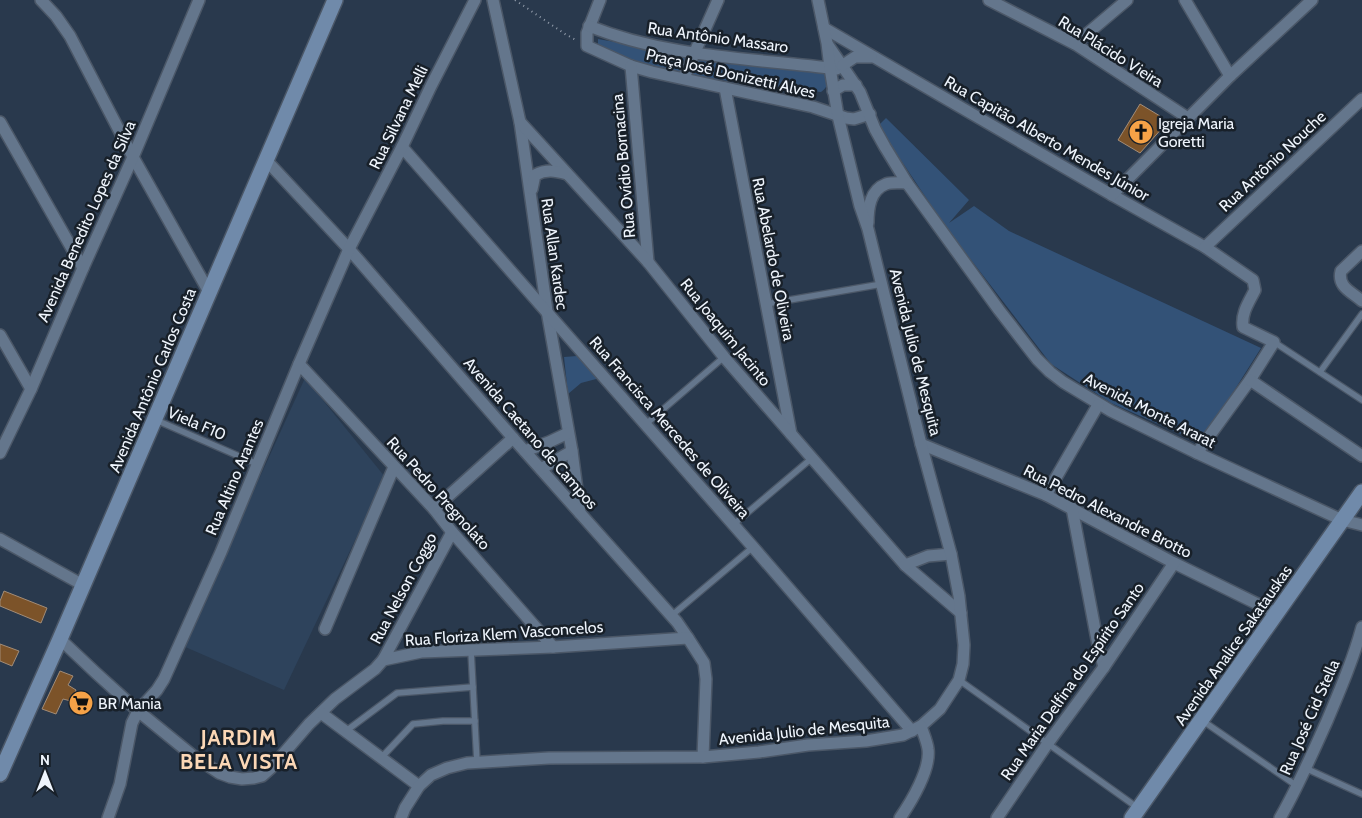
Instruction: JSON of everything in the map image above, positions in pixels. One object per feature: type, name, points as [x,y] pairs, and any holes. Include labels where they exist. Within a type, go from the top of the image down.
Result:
[{"type":"main road","name":"Avenida Antônio Carlos Costa","points":[[0,774],[335,0]]},
{"type":"main road","name":"Avenida Analice Sakatauskas","points":[[1135,813],[1362,492]]},
{"type":"street","points":[[41,0],[56,16],[70,36],[133,157],[209,292]]},
{"type":"street","name":"Avenida Benedito Lopes da Silva","points":[[0,453],[133,157],[199,0]]},
{"type":"street","name":"Rua Silvana Melli","points":[[349,249],[475,0]]},
{"type":"street","name":"Rua Allan Kardec","points":[[493,0],[520,122],[547,311],[572,451],[580,513]]},
{"type":"street","points":[[587,46],[586,38],[589,26],[600,0]]},
{"type":"street","points":[[684,78],[718,0]]},
{"type":"street","name":"Avenida Julio de Mesquita","points":[[401,818],[419,786],[431,776],[448,768],[466,763],[549,758],[704,757],[903,736],[917,729],[940,709],[959,680],[964,654],[961,613],[951,554],[838,116],[818,0]]},
{"type":"street","name":"Rua Plácido Vieira","points":[[989,0],[1075,44],[1188,118]]},
{"type":"street","points":[[1075,44],[1127,0]]},
{"type":"street","points":[[1185,0],[1230,76]]},
{"type":"street","points":[[1112,195],[1230,76],[1311,0]]},
{"type":"street","name":"Rua Antônio Massaro","points":[[589,26],[631,41],[694,54],[830,68],[844,67]]},
{"type":"street","name":"Rua Capitão Alberto Mendes Júnior","points":[[824,28],[1205,247],[1253,280],[1255,290],[1244,312],[1242,327],[1274,342]]},
{"type":"street","name":"Avenida Monte Ararat","points":[[827,44],[856,85],[884,147],[907,183],[993,302],[1037,359],[1062,382],[1098,405],[1197,453],[1342,520],[1362,524]]},
{"type":"street","name":"Praça José Donizetti Alves","points":[[587,46],[630,66],[652,72],[813,107],[838,116],[854,119],[870,114]]},
{"type":"street","points":[[844,67],[855,57],[872,57]]},
{"type":"street","name":"Rua Ovídio Bornacina","points":[[630,66],[648,262]]},
{"type":"street","points":[[834,91],[843,85],[856,85]]},
{"type":"street","name":"Rua Abelardo de Oliveira","points":[[725,88],[791,436]]},
{"type":"street","name":"Rua Antônio Nouche","points":[[1205,247],[1362,99]]},
{"type":"street","points":[[0,122],[83,268]]},
{"type":"street","name":"Rua Joaquim Jacinto","points":[[520,122],[648,262],[724,357],[791,436],[813,458],[905,565],[961,613]]},
{"type":"street","name":"Rua Francisca Mercedes de Oliveira","points":[[402,147],[753,547],[917,729]]},
{"type":"street","name":"Avenida Caetano de Campos","points":[[266,160],[349,249],[513,438],[672,616],[704,663],[706,679],[704,757]]},
{"type":"street","points":[[530,197],[535,175],[542,171],[553,170],[567,174]]},
{"type":"street","name":"Avenida Julio de Mesquita","points":[[868,229],[870,204],[876,192],[887,184],[907,183]]},
{"type":"street","name":"Rua Altino Arantes","points":[[138,711],[157,690],[164,679],[349,249]]},
{"type":"street","points":[[1362,252],[1341,271],[1340,282],[1343,287],[1362,301]]},
{"type":"street","points":[[0,335],[30,388]]},
{"type":"street","points":[[1197,453],[1250,380],[1274,342]]},
{"type":"street","name":"Rua Pedro Pregnolato","points":[[299,364],[434,509],[553,647]]},
{"type":"street","points":[[1250,380],[1362,456]]},
{"type":"street","points":[[1046,495],[1098,405]]},
{"type":"street","points":[[525,451],[568,433]]},
{"type":"street","points":[[434,509],[513,438]]},
{"type":"street","name":"Rua Pedro Alexandre Brotto","points":[[922,444],[1046,495],[1174,563],[1276,613]]},
{"type":"street","points":[[541,469],[572,451]]},
{"type":"street","points":[[325,629],[394,466]]},
{"type":"street","points":[[1072,508],[1098,645],[1104,667]]},
{"type":"street","name":"Rua Nelson Coggo","points":[[383,660],[452,532]]},
{"type":"street","points":[[0,539],[83,585]]},
{"type":"street","points":[[905,565],[928,556],[951,554]]},
{"type":"street","name":"Rua Maria Delfina do Espírito Santo","points":[[997,818],[1048,743],[1104,667],[1174,563]]},
{"type":"street","name":"Rua José Cid Stella","points":[[1280,818],[1297,786],[1346,676],[1362,627]]},
{"type":"street","name":"Rua Floriza Klem Vasconcelos","points":[[60,639],[138,711],[192,755],[219,773],[242,779],[262,776],[309,724],[335,699],[383,660],[421,652],[553,647],[688,638]]},
{"type":"street","points":[[108,818],[120,784],[132,724],[138,711]]},
{"type":"street","points":[[321,713],[419,786]]},
{"type":"street","points":[[900,818],[909,804],[926,767],[928,750],[917,729]]},
{"type":"lane","points":[[766,304],[882,284]]},
{"type":"lane","points":[[1320,372],[1362,314]]},
{"type":"lane","points":[[1274,342],[1362,400]]},
{"type":"lane","points":[[646,424],[724,357]]},
{"type":"lane","name":"Viela F10","points":[[154,419],[257,464]]},
{"type":"lane","points":[[734,524],[813,458]]},
{"type":"lane","points":[[672,616],[753,547]]},
{"type":"lane","points":[[471,651],[477,762]]},
{"type":"lane","points":[[959,680],[1048,743],[1135,813]]},
{"type":"lane","points":[[346,731],[397,693],[473,687]]},
{"type":"lane","points":[[1201,720],[1297,786]]},
{"type":"lane","points":[[381,758],[413,724],[443,721],[475,721]]},
{"type":"lane","points":[[1305,768],[1362,794]]},
{"type":"path","points":[[516,0],[565,34],[587,46]]},
{"type":"shaded area","points":[[598,39],[687,55],[823,70],[827,79],[827,85],[821,92],[722,80],[683,73],[631,61],[598,44]]},
{"type":"shaded area","points":[[886,118],[969,200],[949,223],[974,206],[1009,231],[1261,348],[1201,443],[1111,403],[1051,364],[945,226],[878,126]]},
{"type":"shaded area","points":[[577,356],[600,378],[581,383],[568,394],[564,357]]},
{"type":"shaded area","points":[[305,378],[385,477],[284,690],[183,646]]},
{"type":"building","name":"Igreja Maria Goretti","points":[[1140,104],[1160,116],[1164,121],[1164,126],[1140,153],[1118,140]]},
{"type":"building","points":[[4,591],[47,608],[41,623],[0,606]]},
{"type":"building","points":[[0,644],[19,651],[12,666],[0,661]]},
{"type":"building","points":[[60,671],[73,676],[68,685],[76,690],[71,701],[63,699],[56,714],[42,709]]},
{"type":"place","name":"Igreja Maria Goretti","points":[[1141,132]]},
{"type":"place","name":"BR Mania","points":[[81,703]]},
{"type":"district","name":"JARDIM BELA VISTA","points":[[239,750]]}]
